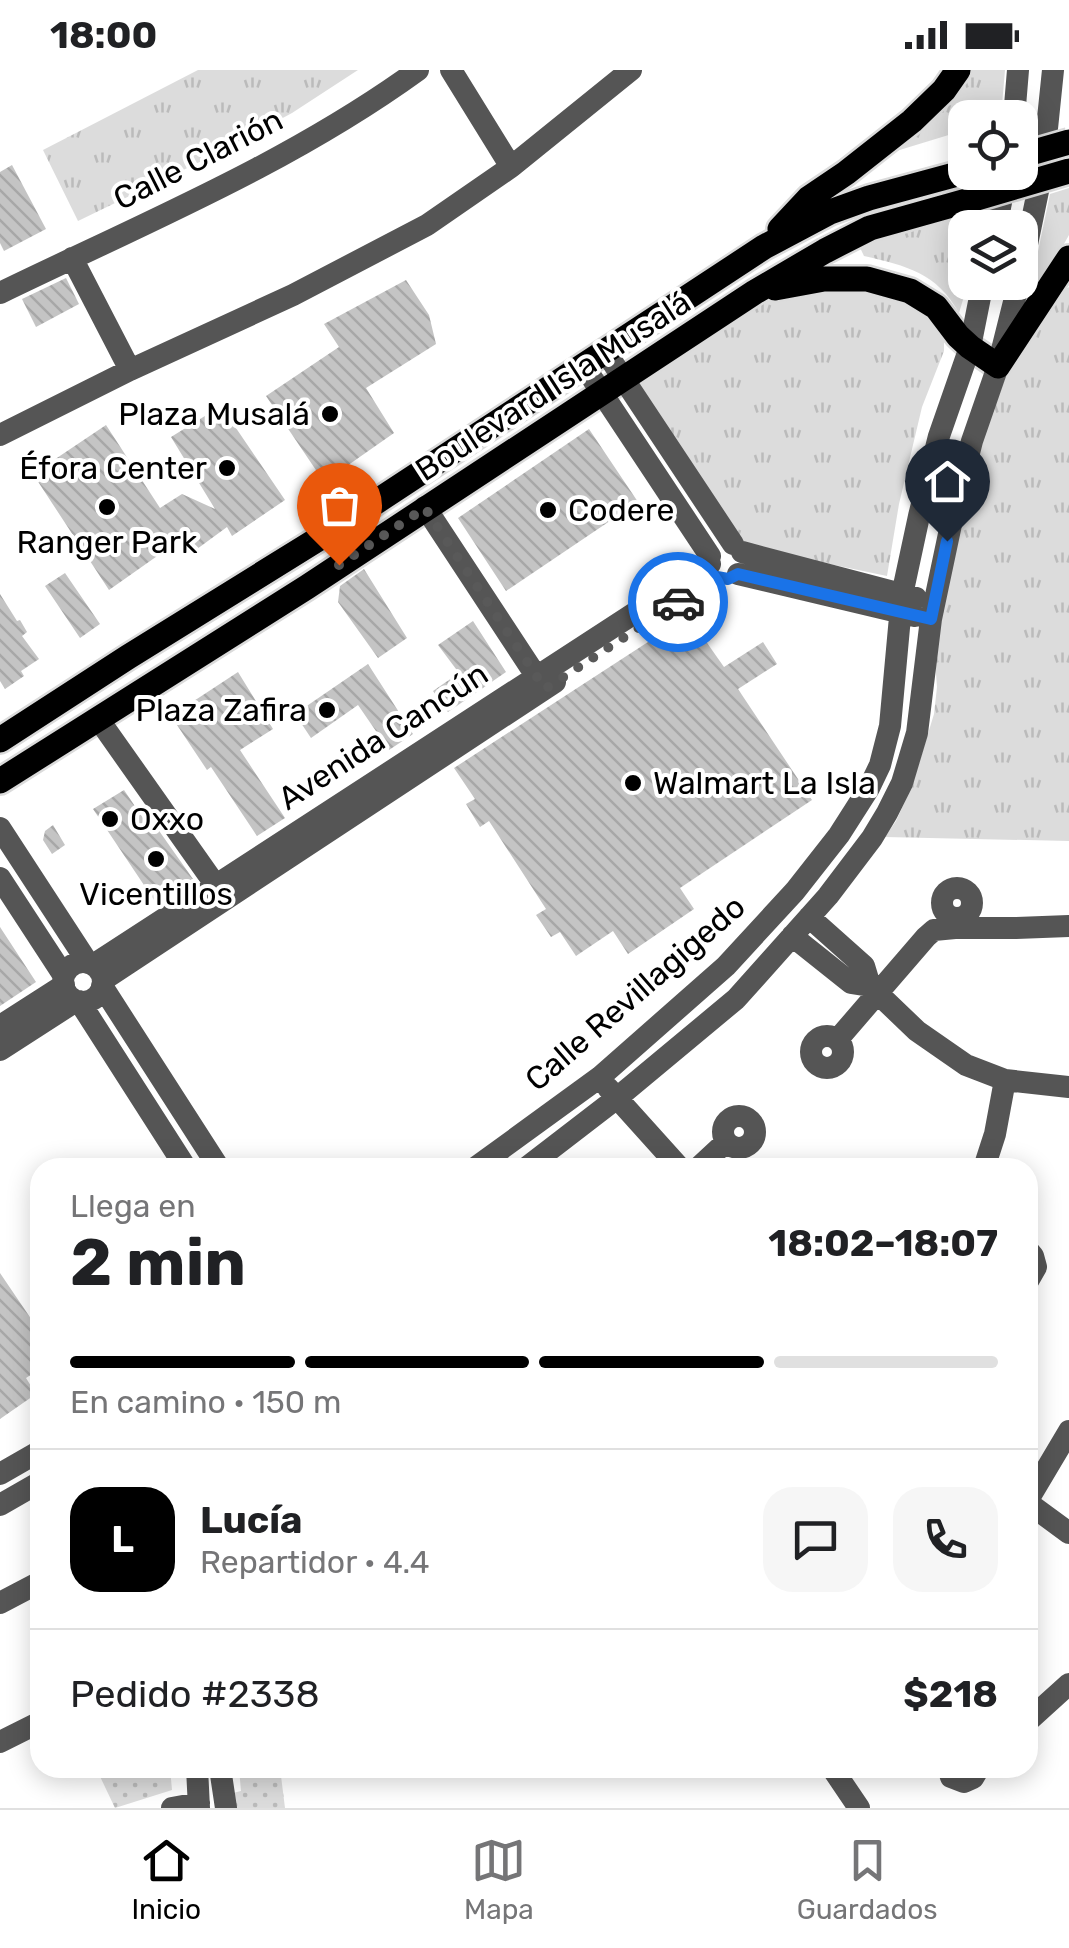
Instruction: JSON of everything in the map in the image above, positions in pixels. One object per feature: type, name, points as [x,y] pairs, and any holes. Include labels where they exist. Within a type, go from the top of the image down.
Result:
[{"type":"main road","points":[[764,246],[809,198],[912,121],[958,70]]},
{"type":"main road","points":[[1038,151],[1069,142]]},
{"type":"main road","name":"Boulevard Isla Musalá","points":[[0,781],[307,587],[755,292],[825,251],[870,228],[1069,171]]},
{"type":"main road","name":"Boulevard Isla Musalá","points":[[0,740],[290,558],[764,246],[830,212],[948,177]]},
{"type":"main road","points":[[755,292],[824,279],[867,279],[910,291],[936,307],[970,348],[998,366],[1069,258]]},
{"type":"main road","points":[[290,558],[307,587]]},
{"type":"street","name":"Calle Clarión","points":[[0,293],[279,158],[418,70]]},
{"type":"street","points":[[451,70],[511,167]]},
{"type":"street","points":[[0,435],[293,294],[426,225],[511,167],[631,70]]},
{"type":"street","points":[[1016,100],[1018,70]]},
{"type":"street","name":"Calle Revillagigedo","points":[[1034,210],[1053,70]]},
{"type":"street","points":[[72,258],[130,370]]},
{"type":"street","name":"Calle Revillagigedo","points":[[489,1158],[600,1077],[726,966],[796,892],[870,788],[890,726],[901,604],[939,436],[970,348],[980,300]]},
{"type":"street","name":"Calle Revillagigedo","points":[[539,1158],[736,999],[809,918],[872,838],[902,783],[917,733],[933,610],[961,480],[1015,300]]},
{"type":"street","points":[[594,359],[725,561],[933,610]]},
{"type":"street","points":[[425,508],[540,682]]},
{"type":"street","name":"Avenida Cancún","points":[[96,974],[725,561]]},
{"type":"street","points":[[99,720],[220,891]]},
{"type":"street","points":[[0,828],[213,1158]]},
{"type":"street","points":[[0,878],[180,1158]]},
{"type":"street","points":[[809,918],[864,966],[875,989],[918,1031],[966,1065],[1005,1080],[1069,1087]]},
{"type":"street","points":[[838,1039],[875,989],[934,930],[955,923],[1016,928],[1069,926]]},
{"type":"street","points":[[792,936],[851,983],[875,989]]},
{"type":"street","points":[[0,1050],[71,991],[76,964],[96,974]]},
{"type":"street","points":[[71,991],[91,1000],[100,992],[96,974]]},
{"type":"street","points":[[0,1026],[71,991]]},
{"type":"street","points":[[600,1077],[671,1158]]},
{"type":"street","points":[[988,1158],[996,1134],[1005,1080]]},
{"type":"street","points":[[709,1158],[726,1142]]},
{"type":"street","points":[[1038,1485],[1069,1431]]},
{"type":"street","points":[[0,1474],[30,1458]]},
{"type":"street","points":[[0,1505],[30,1488]]},
{"type":"street","points":[[1038,1510],[1069,1533]]},
{"type":"street","points":[[0,1604],[30,1588]]},
{"type":"street","points":[[1038,1712],[1069,1684]]},
{"type":"street","points":[[0,1742],[30,1727]]},
{"type":"street","points":[[172,1808],[199,1805],[198,1778]]},
{"type":"street","points":[[222,1778],[226,1808]]},
{"type":"street","points":[[839,1778],[859,1808]]},
{"type":"green space","points":[[198,70],[358,70],[292,113],[78,221],[43,150]]},
{"type":"green space","points":[[953,70],[1005,70],[1002,100],[948,100],[948,135],[844,167]]},
{"type":"green space","points":[[1069,188],[1069,235],[1038,290],[1038,251],[1050,194]]},
{"type":"green space","points":[[978,190],[992,190],[987,210],[948,210],[948,297],[919,273],[864,256],[852,231]]},
{"type":"green space","points":[[896,284],[944,330],[944,351],[922,407],[887,576],[748,547],[634,378],[748,296]]},
{"type":"green space","points":[[1069,287],[1069,841],[885,837],[912,786],[934,714],[943,592],[980,446],[1013,357],[1050,297]]},
{"type":"green space","points":[[951,300],[963,300],[959,313]]},
{"type":"green space","points":[[101,1778],[171,1778],[172,1790],[115,1808]]},
{"type":"green space","points":[[240,1778],[281,1778],[285,1808],[233,1808],[229,1794],[241,1791]]},
{"type":"building","points":[[12,165],[46,229],[4,251],[0,243],[0,172]]},
{"type":"building","points":[[66,278],[79,304],[36,327],[22,299]]},
{"type":"building","points":[[406,280],[429,315],[436,344],[366,388],[394,433],[324,482],[266,396],[339,347],[324,324]]},
{"type":"building","points":[[221,406],[285,500],[232,536],[227,527],[197,549],[187,535],[109,590],[33,474],[106,425],[160,508],[182,494],[215,509],[171,437]]},
{"type":"building","name":"Codere","points":[[589,429],[638,502],[506,591],[458,518]]},
{"type":"building","points":[[364,569],[407,638],[378,658],[338,602],[340,586]]},
{"type":"building","points":[[65,573],[100,624],[80,638],[45,586]]},
{"type":"building","points":[[0,594],[20,620],[27,632],[22,636],[39,659],[5,689],[0,681]]},
{"type":"building","name":"Walmart La Isla","points":[[688,616],[724,667],[763,642],[777,664],[738,689],[812,800],[680,888],[694,909],[628,954],[613,931],[576,956],[560,932],[551,937],[536,915],[546,909],[489,821],[480,827],[466,804],[475,799],[454,768]]},
{"type":"building","points":[[473,621],[506,672],[448,712],[433,691],[459,673],[438,645]]},
{"type":"building","name":"Plaza Zafira","points":[[368,664],[413,734],[389,750],[358,705],[311,738],[295,714]]},
{"type":"building","points":[[238,672],[273,729],[240,750],[285,818],[257,836],[171,716]]},
{"type":"building","name":"Vicentillos","points":[[124,790],[145,821],[150,818],[193,879],[156,903],[93,809]]},
{"type":"building","points":[[53,825],[65,845],[52,854],[43,840],[45,831]]},
{"type":"building","points":[[0,927],[36,982],[0,1006]]},
{"type":"building","points":[[0,1273],[30,1317],[30,1375],[26,1378],[30,1398],[0,1419]]},
{"type":"way so far","points":[[339,565],[425,508],[545,689],[678,602]]},
{"type":"place","name":"Plaza Musalá","points":[[330,414]]},
{"type":"place","name":"Éfora Center","points":[[227,468]]},
{"type":"place","name":"Ranger Park","points":[[107,507]]},
{"type":"place","name":"Codere","points":[[548,510]]},
{"type":"place","name":"Plaza Zafira","points":[[327,710]]},
{"type":"place","name":"Walmart La Isla","points":[[633,783]]},
{"type":"place","name":"Oxxo","points":[[110,819]]},
{"type":"place","name":"Vicentillos","points":[[156,859]]},
{"type":"route","points":[[678,602],[717,577],[728,579],[738,574],[931,619],[947,541]]}]
